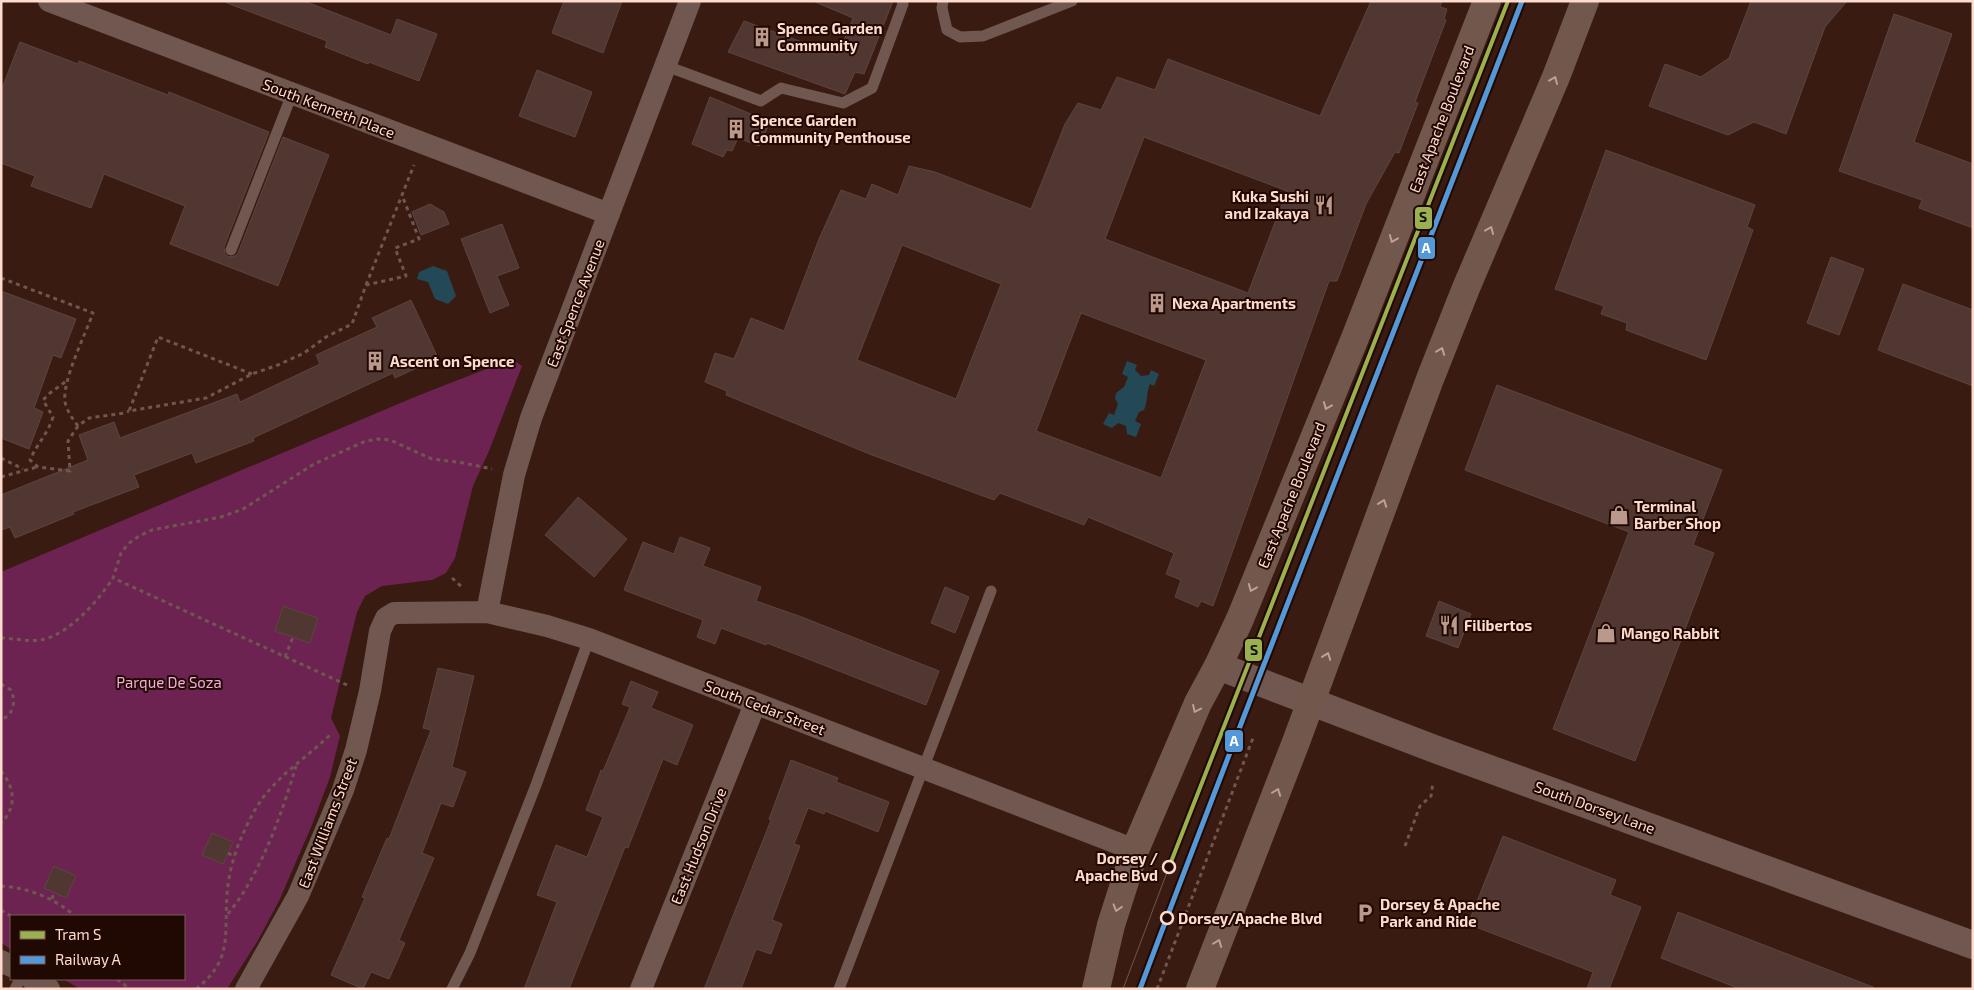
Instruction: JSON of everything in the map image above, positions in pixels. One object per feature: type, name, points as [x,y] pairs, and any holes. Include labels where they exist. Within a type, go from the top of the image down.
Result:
[{"type":"main road","name":"East Apache Boulevard","points":[[1096,989],[1112,925],[1135,850],[1190,720],[1240,619],[1346,360],[1487,1]]},
{"type":"main road","points":[[1200,989],[1310,702],[1430,379],[1466,288],[1556,77],[1585,1]]},
{"type":"street","name":"South Kenneth Place","points":[[49,1],[609,214]]},
{"type":"street","name":"East Spence Avenue","points":[[487,612],[514,475],[531,418],[690,1]]},
{"type":"street","name":"South Cedar Street","points":[[386,618],[394,613],[487,612],[547,626],[589,639],[1135,850]]},
{"type":"street","name":"East Williams Street","points":[[246,989],[298,896],[343,790],[356,750],[370,691],[380,631],[386,618]]},
{"type":"street","name":"South Dorsey Lane","points":[[1218,666],[1432,748],[1973,945]]},
{"type":"street","name":"East Hudson Drive","points":[[641,989],[755,704]]},
{"type":"street","points":[[34,980],[49,989]]},
{"type":"lane","points":[[666,66],[761,101],[781,88],[843,103],[872,88],[902,1]]},
{"type":"lane","points":[[943,1],[942,8],[947,30],[960,37],[983,36],[1072,1]]},
{"type":"lane","points":[[231,250],[292,94]]},
{"type":"lane","points":[[839,989],[991,591]]},
{"type":"lane","points":[[452,989],[470,953],[536,785],[589,639]]},
{"type":"path","points":[[1,477],[38,466],[70,470],[68,441],[78,426],[89,418],[206,398],[252,374],[295,357],[326,337],[352,324],[417,157]]},
{"type":"path","points":[[366,285],[406,276],[395,248],[419,239],[402,195]]},
{"type":"path","points":[[1,278],[93,313],[66,382],[65,401],[69,415],[78,426]]},
{"type":"path","points":[[129,411],[158,337],[252,374]]},
{"type":"path","points":[[38,466],[30,460],[36,447],[49,429],[53,417],[43,400],[50,392],[66,382]]},
{"type":"path","points":[[1,638],[39,640],[50,638],[65,629],[88,610],[113,578],[121,553],[138,536],[152,530],[231,514],[243,509],[314,464],[366,441],[390,440],[432,459],[484,466],[514,475]]},
{"type":"path","points":[[1,458],[24,470]]},
{"type":"path","points":[[113,578],[347,685],[370,691]]},
{"type":"path","points":[[452,578],[464,588]]},
{"type":"path","points":[[285,657],[293,638]]},
{"type":"path","points":[[1,684],[11,690],[14,704],[10,712],[1,720]]},
{"type":"path","points":[[196,989],[207,980],[218,966],[223,953],[226,937],[227,894],[235,857],[242,836],[271,788],[332,733]]},
{"type":"path","points":[[1157,989],[1253,738]]},
{"type":"path","points":[[227,915],[239,900],[261,857],[287,795],[296,765]]},
{"type":"path","points":[[1,771],[12,789],[13,804],[7,817],[1,823]]},
{"type":"path","points":[[1405,846],[1420,806],[1431,796],[1433,782]]},
{"type":"path","points":[[228,853],[235,857]]},
{"type":"path","points":[[1,886],[14,887],[52,899],[74,915]]},
{"type":"path","points":[[52,899],[54,893]]},
{"type":"path","points":[[118,980],[130,989]]},
{"type":"green space","name":"Parque De Soza","points":[[512,359],[522,366],[489,451],[473,486],[455,558],[446,573],[432,580],[382,586],[365,596],[357,612],[331,718],[340,736],[330,777],[312,825],[279,901],[257,942],[227,989],[80,989],[65,980],[185,980],[185,915],[10,915],[10,948],[1,943],[1,572],[417,396]]},
{"type":"water","points":[[433,266],[447,271],[456,296],[448,304],[435,299],[428,282],[417,279],[419,272]]},
{"type":"water","points":[[1127,361],[1137,365],[1135,370],[1141,376],[1149,375],[1151,370],[1159,374],[1154,386],[1150,384],[1144,410],[1139,412],[1135,421],[1141,424],[1136,437],[1127,434],[1126,426],[1118,423],[1112,428],[1103,424],[1109,413],[1114,415],[1118,404],[1115,398],[1116,393],[1124,387],[1128,377],[1122,374]]},
{"type":"building","points":[[227,1],[304,1],[391,35],[397,19],[437,34],[419,81],[325,47],[327,41],[227,3]]},
{"type":"building","points":[[564,1],[622,1],[603,53],[552,33]]},
{"type":"building","name":"Spence Garden Community","points":[[813,1],[893,1],[864,74],[855,72],[845,94],[728,52],[744,21],[838,55],[853,18]]},
{"type":"building","name":"Nexa Apartments","points":[[1371,1],[1442,1],[1440,7],[1447,9],[1444,19],[1446,20],[1415,102],[1418,103],[1399,153],[1395,152],[1366,204],[1337,281],[1329,281],[1213,606],[1201,601],[1198,607],[1175,597],[1181,580],[1166,574],[1174,553],[1088,517],[1084,525],[1000,493],[994,500],[872,455],[726,395],[727,391],[705,382],[715,353],[734,359],[751,318],[784,331],[819,239],[841,190],[866,199],[872,184],[898,195],[909,166],[935,172],[1031,209],[1065,124],[1078,103],[1101,110],[1117,77],[1155,90],[1168,59],[1320,116]],"holes":[[[1144,137],[1287,191],[1248,293],[1105,239]],[[902,245],[1001,284],[956,399],[857,360]],[[1081,313],[1206,360],[1161,478],[1036,431]]]},
{"type":"building","points":[[1751,1],[1847,1],[1825,27],[1786,134],[1754,122],[1728,135],[1649,106],[1665,64],[1701,77],[1729,58]]},
{"type":"building","points":[[1894,14],[1952,34],[1914,142],[1973,164],[1973,228],[1919,208],[1922,200],[1839,171]]},
{"type":"building","points":[[20,42],[78,64],[79,61],[168,95],[169,92],[269,132],[224,247],[225,254],[229,257],[235,256],[238,253],[283,137],[329,155],[278,286],[170,244],[185,206],[104,174],[91,208],[31,186],[35,176],[1,163],[1,91]]},
{"type":"building","points":[[537,70],[592,92],[575,137],[519,116]]},
{"type":"building","name":"Spence Garden Community Penthouse","points":[[710,97],[770,122],[759,146],[738,138],[732,151],[727,150],[723,157],[692,144]]},
{"type":"building","points":[[1606,150],[1755,205],[1747,227],[1753,230],[1706,360],[1626,330],[1627,323],[1601,314],[1604,306],[1555,289]]},
{"type":"building","points":[[430,204],[444,212],[449,224],[421,235],[412,212]]},
{"type":"building","points":[[502,224],[519,268],[497,276],[509,305],[490,313],[461,239]]},
{"type":"building","points":[[1831,257],[1864,269],[1839,335],[1807,323]]},
{"type":"building","points":[[1903,284],[1973,310],[1973,386],[1878,350]]},
{"type":"building","points":[[1,291],[76,319],[61,358],[53,355],[34,408],[43,412],[29,449],[1,438]]},
{"type":"building","points":[[411,300],[438,358],[395,378],[393,373],[253,438],[254,441],[196,463],[192,453],[134,475],[139,487],[73,512],[74,514],[15,538],[10,527],[1,530],[1,495],[88,460],[79,435],[114,422],[120,438],[237,394],[240,402],[320,364],[316,355],[377,327],[372,318]]},
{"type":"building","points":[[1497,385],[1722,470],[1693,545],[1714,553],[1635,761],[1553,729],[1629,532],[1465,470]]},
{"type":"building","points":[[578,497],[627,539],[594,577],[545,535]]},
{"type":"building","points":[[680,537],[710,548],[703,566],[761,587],[756,601],[939,671],[926,705],[767,643],[766,645],[721,628],[715,644],[697,637],[703,620],[624,590],[643,542],[674,554]]},
{"type":"building","points":[[945,587],[969,597],[955,633],[931,623]]},
{"type":"building","name":"Filibertos","points":[[1439,601],[1471,614],[1458,648],[1426,636]]},
{"type":"building","points":[[283,606],[318,618],[310,643],[275,631]]},
{"type":"building","points":[[438,668],[474,676],[452,767],[466,772],[453,807],[441,803],[422,853],[434,858],[399,940],[405,943],[389,979],[371,972],[363,989],[331,975],[365,898],[362,897],[387,838],[389,839],[431,730],[423,728]]},
{"type":"building","points":[[631,681],[658,692],[651,708],[693,725],[677,765],[663,759],[628,848],[625,847],[569,989],[524,989],[557,902],[537,895],[556,845],[587,857],[603,817],[586,810],[601,770],[603,771],[630,707],[622,704]]},
{"type":"building","points":[[791,760],[838,778],[836,782],[889,802],[878,832],[825,811],[824,814],[808,808],[794,844],[800,846],[772,920],[782,924],[771,954],[756,949],[741,989],[704,989],[771,820],[769,819]]},
{"type":"building","points":[[212,833],[233,842],[223,864],[202,855]]},
{"type":"building","points":[[1503,836],[1616,880],[1610,895],[1641,907],[1609,989],[1587,989],[1593,972],[1468,924]]},
{"type":"building","points":[[54,866],[76,876],[66,898],[44,888]]},
{"type":"building","points":[[1678,912],[1873,987],[1872,989],[1740,989],[1661,958]]},
{"type":"tram line","name":"S","points":[[1169,867],[1508,1]]},
{"type":"tram line","points":[[1123,989],[1169,867]]},
{"type":"rail line","name":"A","points":[[1140,989],[1234,741],[1522,1]]},
{"type":"place","name":"Spence Garden Community","points":[[762,37]]},
{"type":"place","name":"Spence Garden Community Penthouse","points":[[736,129]]},
{"type":"place","name":"Kuka Sushi and Izakaya","points":[[1324,205]]},
{"type":"place","name":"Nexa Apartments","points":[[1157,303]]},
{"type":"place","name":"Ascent on Spence","points":[[375,361]]},
{"type":"place","name":"Terminal Barber Shop","points":[[1619,515]]},
{"type":"place","name":"Filibertos","points":[[1449,625]]},
{"type":"place","name":"Mango Rabbit","points":[[1606,633]]},
{"type":"place","name":"Dorsey / Apache Bvd","points":[[1169,867]]},
{"type":"place","name":"Dorsey & Apache Park and Ride","points":[[1365,913]]},
{"type":"place","name":"Dorsey/Apache Blvd","points":[[1167,918]]}]
